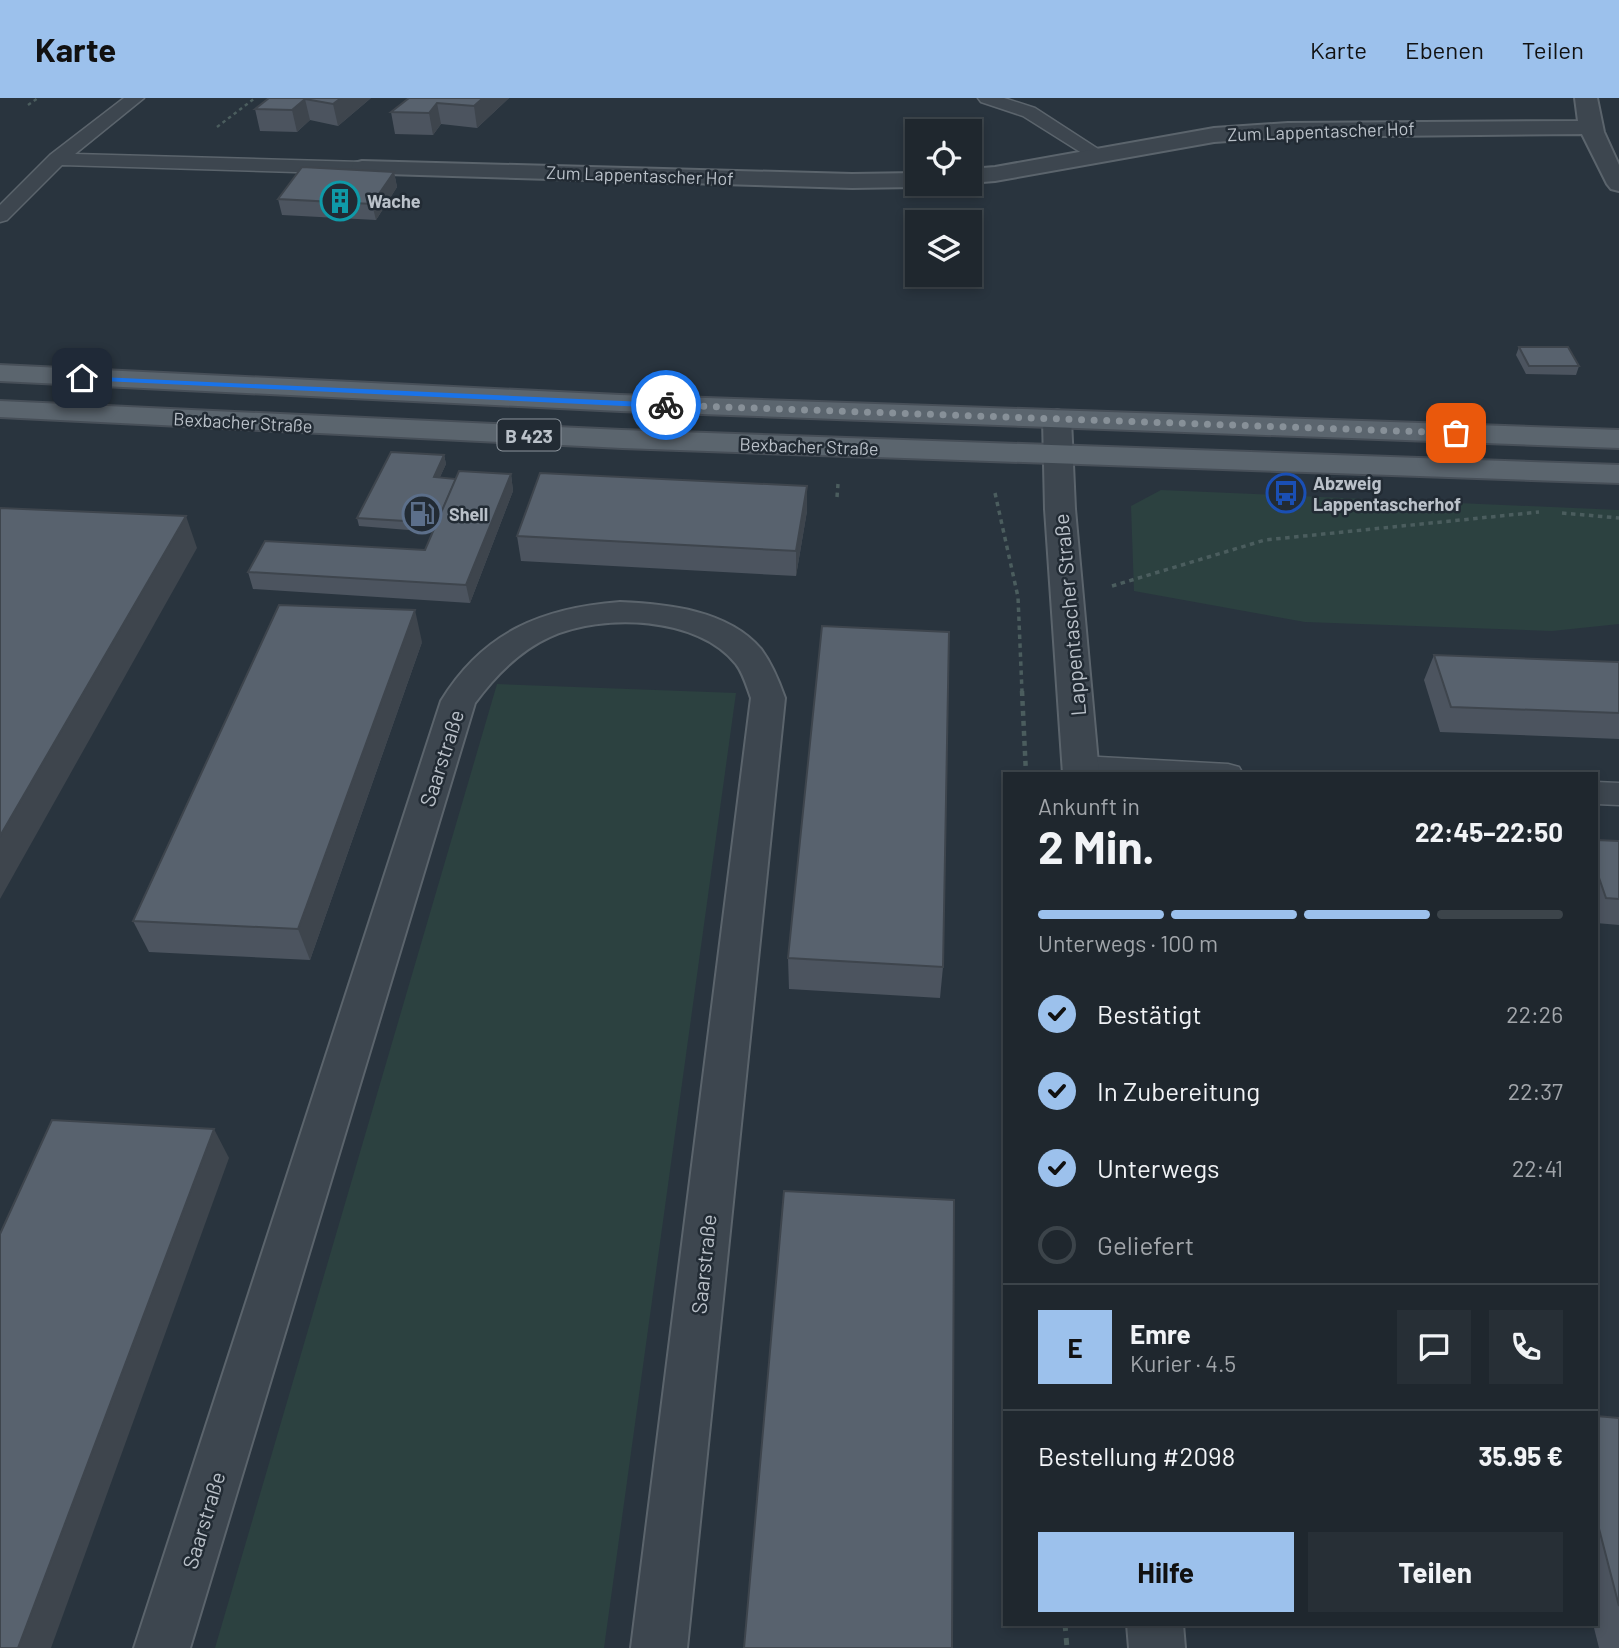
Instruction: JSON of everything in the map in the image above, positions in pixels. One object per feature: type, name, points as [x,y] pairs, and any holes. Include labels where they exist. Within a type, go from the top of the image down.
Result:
[{"type":"main road","name":"Bexbacher Straße","points":[[0,373],[620,404],[1619,439]]},
{"type":"main road","name":"Bexbacher Straße","points":[[0,409],[524,435],[1619,474]]},
{"type":"street","points":[[1586,98],[1592,128],[1619,184]]},
{"type":"street","name":"Zum Lappentascher Hof","points":[[982,174],[1214,135],[1288,130],[1592,128]]},
{"type":"street","name":"Zum Lappentascher Hof","points":[[362,168],[905,180]]},
{"type":"street","name":"Lappentascher Straße","points":[[1057,419],[1081,770]]},
{"type":"street","name":"Saarstraße","points":[[162,1648],[458,701],[478,673],[500,653],[540,628],[568,619],[616,613],[658,614],[679,618],[724,635],[747,655],[760,676],[768,698],[659,1648]]},
{"type":"street","points":[[1155,1626],[1157,1648]]},
{"type":"lane","points":[[0,216],[57,159],[135,98]]},
{"type":"lane","points":[[988,98],[1029,112],[1100,156]]},
{"type":"lane","points":[[57,159],[362,168]]},
{"type":"lane","points":[[1081,770],[1154,772]]},
{"type":"lane","points":[[1598,793],[1619,794]]},
{"type":"path","points":[[27,105],[38,98]]},
{"type":"path","points":[[995,493],[1018,597],[1026,772]]},
{"type":"path","points":[[1018,597],[1068,599],[1265,540],[1544,512]]},
{"type":"path","points":[[1556,513],[1619,518]]},
{"type":"path","points":[[1065,1626],[1067,1648]]},
{"type":"green space","points":[[1161,490],[1619,510],[1619,624],[1552,631],[1305,622],[1134,591],[1131,506]]},
{"type":"green space","points":[[497,684],[736,693],[604,1648],[215,1648]]},
{"type":"building","points":[[269,98],[341,98],[333,104],[305,99],[292,110],[255,109]]},
{"type":"building","points":[[409,98],[483,98],[474,106],[437,103],[429,113],[391,112]]},
{"type":"building","points":[[302,167],[394,172],[372,204],[278,199]]},
{"type":"building","points":[[1519,347],[1568,347],[1579,366],[1529,366]]},
{"type":"building","points":[[391,452],[444,455],[434,477],[456,479],[437,523],[357,518]]},
{"type":"building","points":[[459,471],[511,474],[466,585],[248,572],[265,541],[425,550]]},
{"type":"building","points":[[540,473],[807,486],[796,551],[517,536]]},
{"type":"building","points":[[0,508],[186,516],[0,836]]},
{"type":"building","points":[[279,605],[415,610],[298,929],[133,921]]},
{"type":"building","points":[[822,626],[949,632],[943,967],[788,958]]},
{"type":"building","points":[[1434,655],[1619,662],[1619,713],[1451,707]]},
{"type":"building","points":[[1598,840],[1619,841],[1619,899],[1606,898],[1598,875]]},
{"type":"building","points":[[52,1120],[214,1129],[18,1648],[0,1648],[0,1234]]},
{"type":"building","points":[[784,1191],[954,1200],[952,1648],[744,1648]]},
{"type":"building","points":[[1598,1416],[1619,1418],[1619,1606],[1598,1525]]},
{"type":"way so far","points":[[666,405],[1456,433]]},
{"type":"place","name":"Wache","points":[[340,201]]},
{"type":"place","name":"Abzweig Lappentascherhof","points":[[1286,493]]},
{"type":"place","name":"Shell","points":[[422,514]]},
{"type":"route","points":[[82,378],[666,405]]}]
